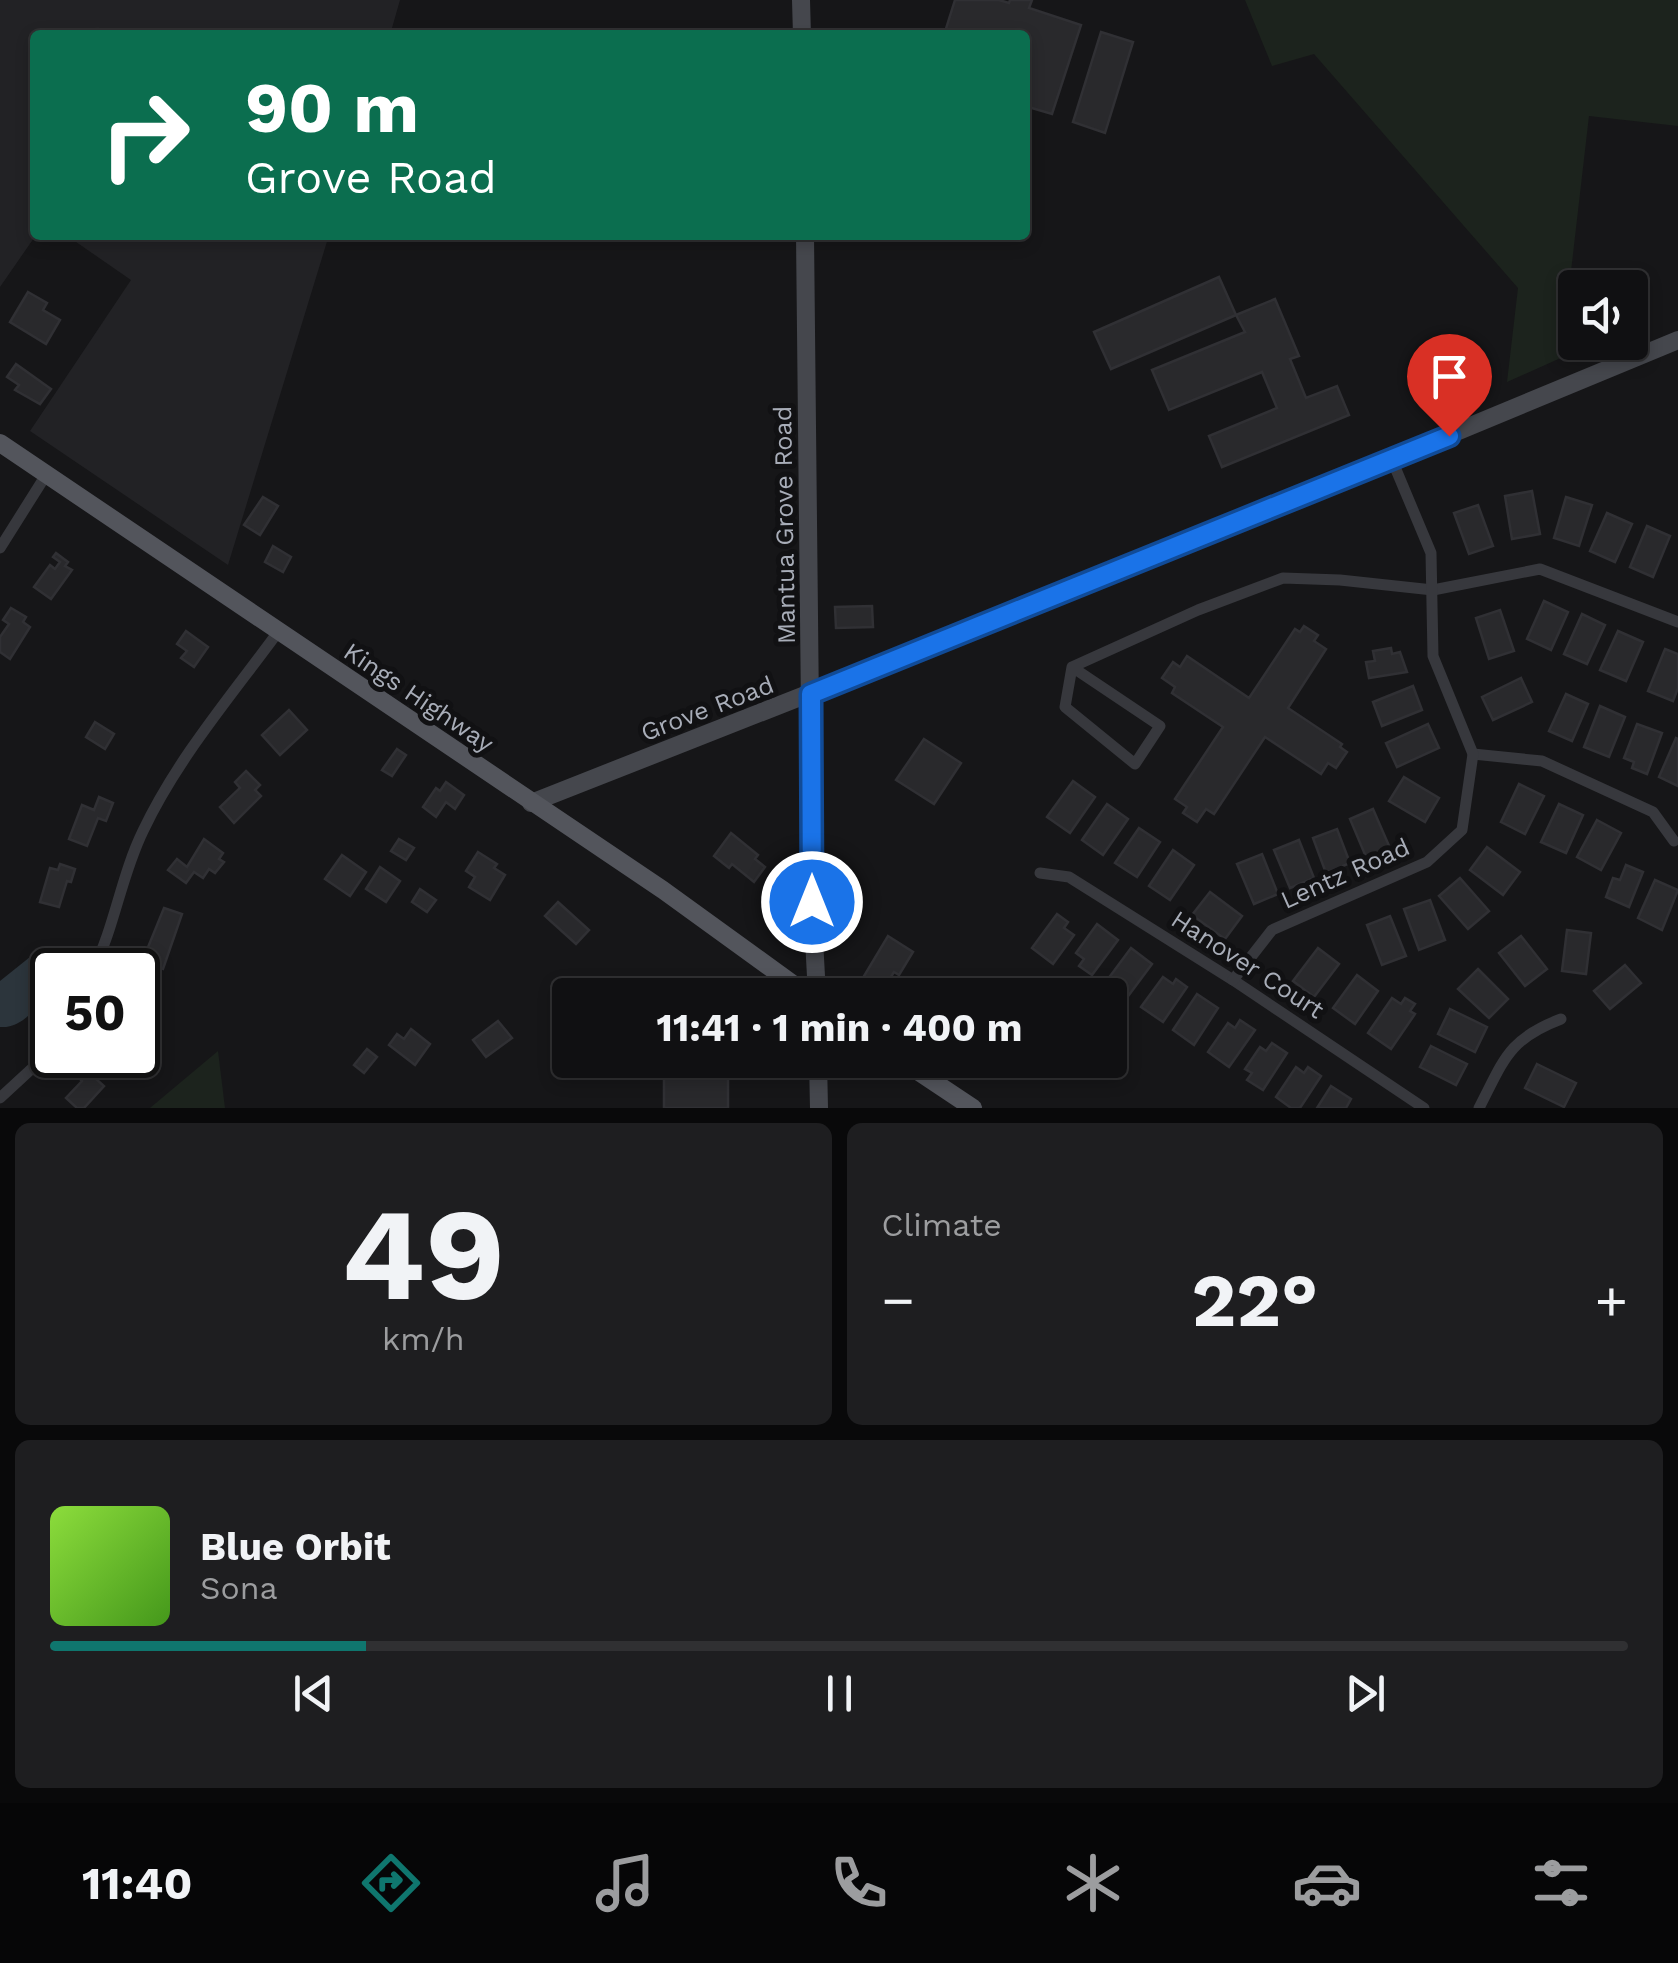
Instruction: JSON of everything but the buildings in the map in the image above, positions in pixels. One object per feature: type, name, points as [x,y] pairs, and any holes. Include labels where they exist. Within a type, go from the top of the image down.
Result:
[{"type":"main road","points":[[801,0],[802,30]]},
{"type":"main road","name":"Mantua Grove Road","points":[[805,240],[816,978]]},
{"type":"main road","name":"Grove Road","points":[[532,803],[1392,460],[1678,340]]},
{"type":"main road","name":"Kings Highway","points":[[0,443],[663,890],[785,978]]},
{"type":"main road","points":[[818,1078],[819,1108]]},
{"type":"main road","points":[[927,1078],[973,1108]]},
{"type":"street","points":[[1392,460],[1431,552],[1433,656],[1473,754],[1542,761],[1652,812],[1674,841]]},
{"type":"street","points":[[0,548],[46,474]]},
{"type":"street","points":[[1072,667],[1198,610],[1283,578],[1433,590],[1540,568],[1678,622]]},
{"type":"street","points":[[103,948],[134,851],[163,791],[278,632]]},
{"type":"street","points":[[1072,667],[1160,726],[1135,764],[1065,707],[1072,667]]},
{"type":"street","name":"Lentz Road","points":[[1234,980],[1272,930],[1427,862],[1462,830],[1473,754]]},
{"type":"street","name":"Hanover Court","points":[[1040,873],[1069,877],[1234,980],[1424,1108]]},
{"type":"street","points":[[1479,1108],[1508,1051],[1532,1030],[1561,1020]]},
{"type":"street","points":[[0,1098],[30,1070]]},
{"type":"shaded area","points":[[0,0],[400,0],[391,30],[30,30],[33,240],[0,287]]},
{"type":"shaded area","points":[[1245,0],[1678,0],[1678,126],[1589,116],[1571,270],[1558,270],[1558,359],[1507,382],[1518,288],[1314,54],[1272,66]]},
{"type":"shaded area","points":[[73,240],[327,240],[228,565],[30,431],[131,280]]},
{"type":"shaded area","points":[[30,957],[30,1014],[8,1027],[0,1027],[0,981]]},
{"type":"shaded area","points":[[218,1051],[225,1108],[150,1108]]},
{"type":"route","points":[[812,902],[811,694],[1449,436]]}]
